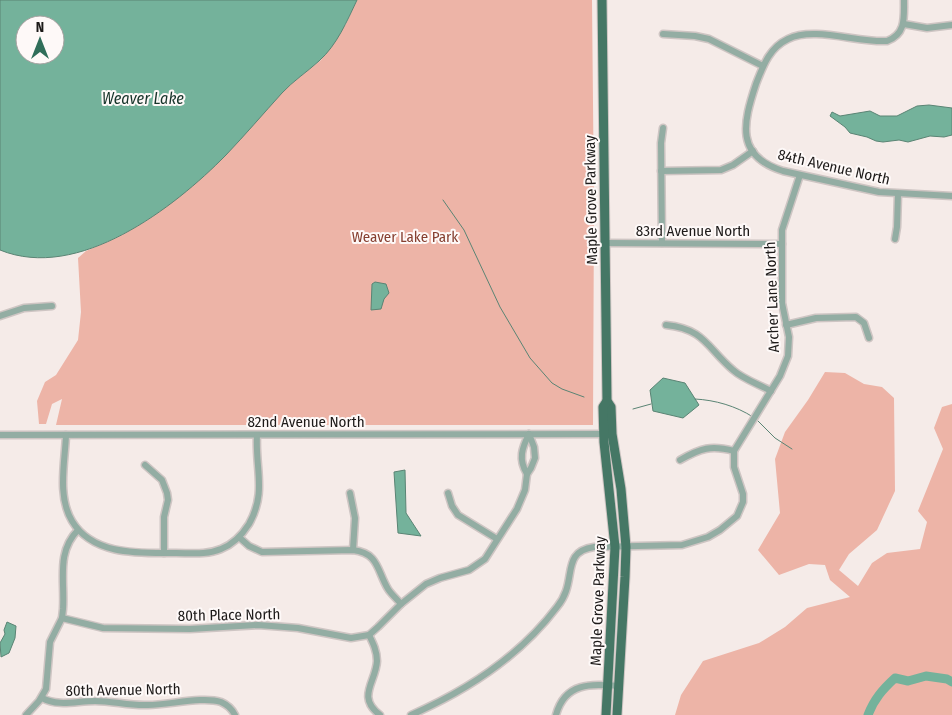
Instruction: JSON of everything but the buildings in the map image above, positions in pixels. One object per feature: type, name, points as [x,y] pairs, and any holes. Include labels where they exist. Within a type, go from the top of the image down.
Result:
[{"type":"main road","name":"Maple Grove Parkway","points":[[602,0],[607,401],[603,407],[622,496],[626,547],[617,715]]},
{"type":"main road","name":"Maple Grove Parkway","points":[[606,715],[615,547],[608,434]]},
{"type":"street","points":[[661,171],[721,170],[733,165],[753,151],[746,136],[746,118],[763,66],[773,50],[797,35],[816,34],[886,42],[897,36],[904,24],[904,0]]},
{"type":"street","points":[[904,24],[927,28],[952,25]]},
{"type":"street","points":[[663,34],[709,39],[763,66]]},
{"type":"street","points":[[662,243],[661,143],[663,128]]},
{"type":"street","name":"84th Avenue North","points":[[753,151],[758,158],[774,168],[800,175],[868,190],[898,194],[952,196]]},
{"type":"street","name":"Archer Lane North","points":[[734,451],[771,391],[785,366],[788,356],[789,337],[782,303],[782,244],[786,216],[800,175]]},
{"type":"street","points":[[895,239],[898,194]]},
{"type":"street","name":"83rd Avenue North","points":[[605,243],[782,244]]},
{"type":"street","points":[[0,316],[24,308],[52,306]]},
{"type":"street","points":[[786,325],[816,318],[856,317],[864,323],[868,338]]},
{"type":"street","points":[[666,325],[697,334],[706,341],[733,371],[771,391]]},
{"type":"street","points":[[527,474],[532,468],[534,458],[534,447],[529,434]]},
{"type":"street","points":[[380,715],[371,706],[369,700],[369,685],[377,659],[369,634],[378,628],[401,604],[432,581],[469,570],[478,565],[491,551],[525,490],[527,474],[521,456],[523,446],[529,434]]},
{"type":"street","name":"82nd Avenue North","points":[[0,435],[608,434]]},
{"type":"street","points":[[66,435],[63,492],[68,512],[78,530],[92,541],[104,546],[134,553],[164,553],[211,552],[222,549],[240,538],[250,523],[260,498],[257,435]]},
{"type":"street","points":[[411,715],[454,694],[476,680],[519,647],[562,599],[566,590],[571,562],[577,554],[589,548],[682,545],[708,537],[731,522],[737,516],[743,502],[741,486],[734,467],[734,451],[716,447],[707,448],[680,460]]},
{"type":"street","points":[[145,465],[162,480],[167,493],[168,500],[164,516],[164,553]]},
{"type":"street","points":[[350,493],[355,518],[353,550]]},
{"type":"street","points":[[448,493],[452,506],[458,515],[497,539]]},
{"type":"street","points":[[26,715],[42,698],[47,682],[50,642],[62,618],[64,551],[70,539],[78,530]]},
{"type":"street","points":[[240,538],[249,546],[262,552],[353,550],[365,553],[376,562],[388,590],[401,604]]},
{"type":"street","name":"80th Place North","points":[[62,618],[103,628],[190,629],[258,625],[298,628],[351,638],[369,634]]},
{"type":"street","points":[[556,715],[561,702],[574,690],[591,684],[619,686]]},
{"type":"street","name":"80th Avenue North","points":[[42,698],[61,704],[101,701],[146,706],[191,701],[216,701],[226,705],[234,713]]},
{"type":"green space","name":"Weaver Lake Park","points":[[357,0],[592,0],[594,206],[593,425],[56,425],[62,399],[52,404],[46,424],[39,424],[37,401],[45,382],[56,375],[78,340],[81,312],[78,258],[86,251],[118,237],[146,221],[180,195],[226,155],[286,88],[321,60],[346,24]]},
{"type":"green space","points":[[825,372],[845,373],[864,384],[882,387],[894,398],[895,491],[877,530],[849,554],[839,570],[858,586],[872,563],[887,553],[920,549],[927,522],[918,511],[943,449],[934,428],[942,407],[952,404],[952,715],[675,715],[681,695],[703,661],[759,643],[785,627],[807,608],[850,597],[830,580],[825,565],[809,564],[779,575],[758,550],[780,513],[775,459],[785,432]]},
{"type":"water","name":"Weaver Lake","points":[[0,0],[357,0],[341,32],[325,55],[286,89],[226,155],[180,197],[152,217],[123,234],[92,248],[61,256],[30,257],[0,250]]},
{"type":"water","points":[[929,105],[952,108],[952,135],[944,137],[930,136],[908,142],[899,140],[876,141],[850,133],[830,116],[832,112],[840,116],[870,111],[880,116],[897,116],[917,106]]},
{"type":"water","points":[[375,282],[386,284],[389,293],[384,299],[381,309],[371,310],[372,284]]},
{"type":"water","points":[[663,378],[685,383],[699,405],[683,418],[653,411],[650,390]]},
{"type":"water","points":[[405,470],[406,513],[421,536],[398,533],[394,472]]},
{"type":"water","points":[[7,622],[16,626],[15,638],[9,653],[1,657],[0,643],[5,634],[4,630]]},
{"type":"waterway","points":[[443,200],[464,230],[500,307],[530,358],[552,383],[584,397]]},
{"type":"waterway","points":[[695,399],[725,404],[753,417]]},
{"type":"waterway","points":[[633,409],[651,404]]},
{"type":"waterway","points":[[756,419],[775,438],[792,449]]},
{"type":"waterway","points":[[868,715],[879,695],[895,678],[908,681],[926,676],[947,679],[952,682]]}]
